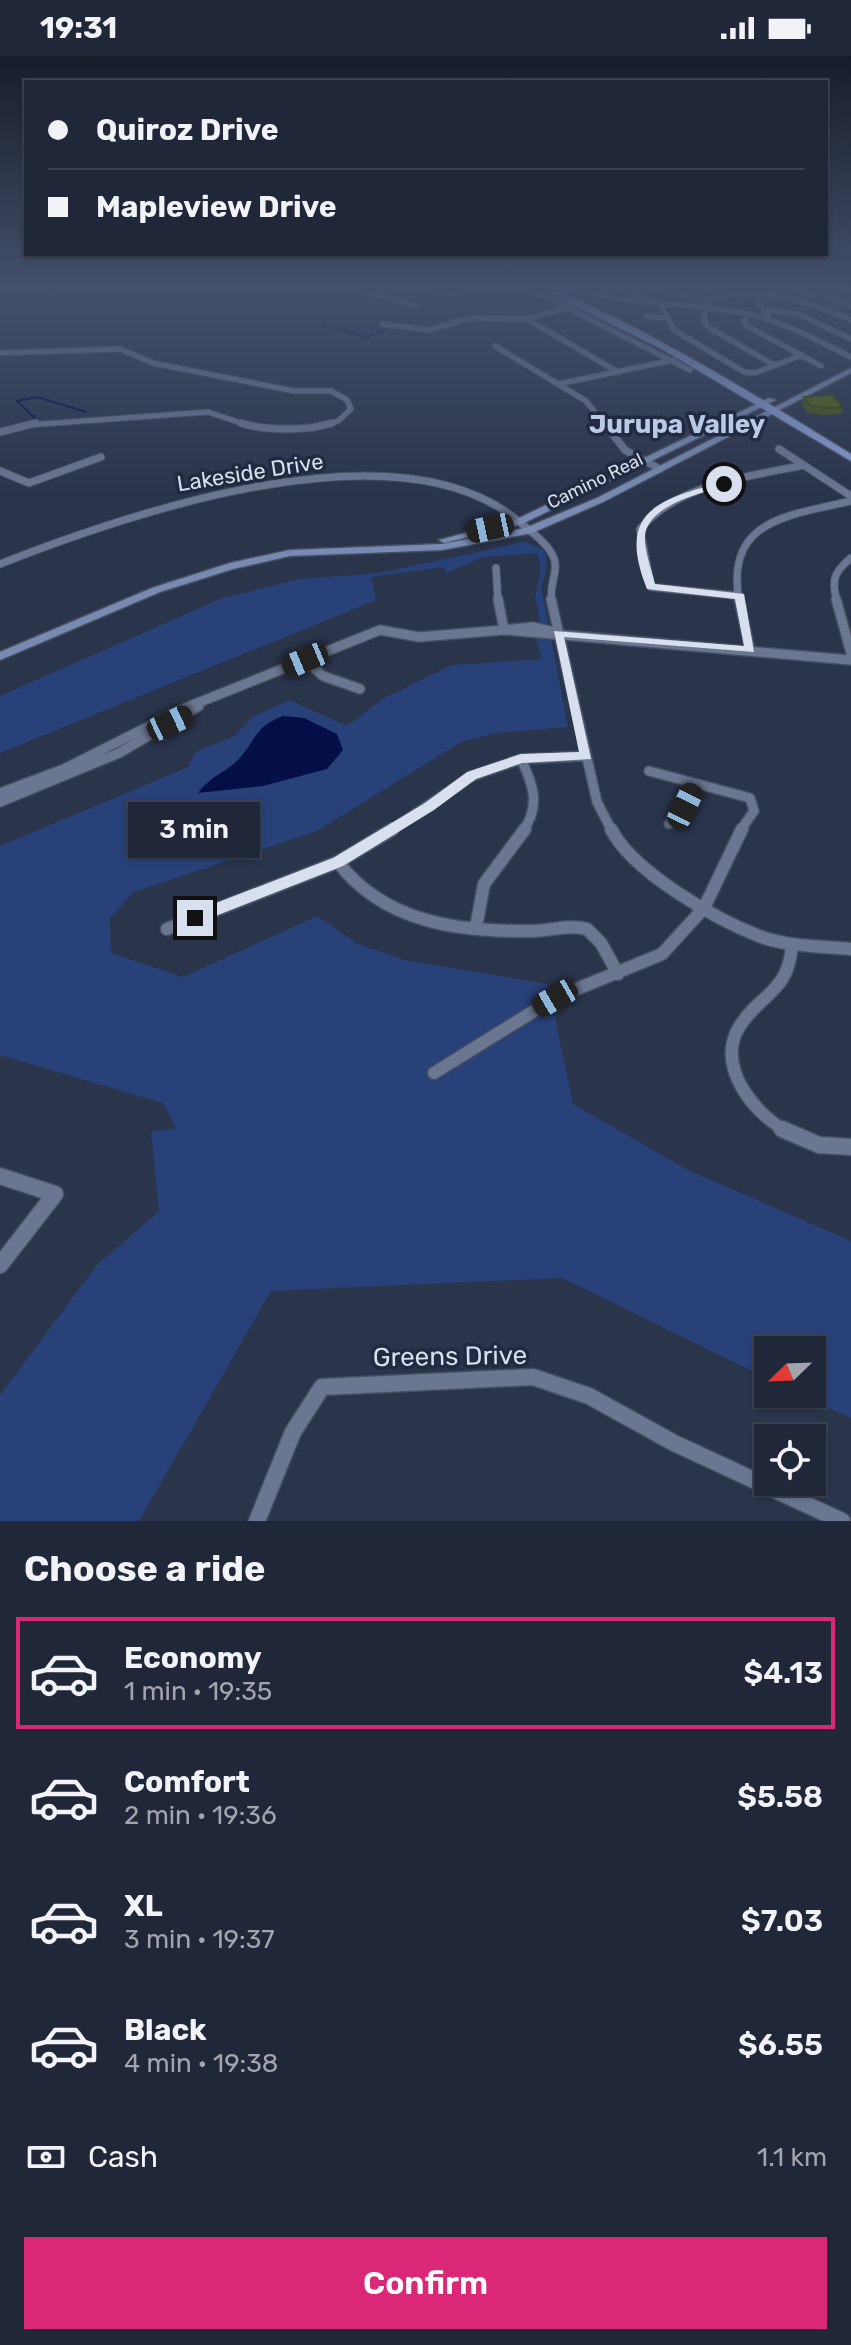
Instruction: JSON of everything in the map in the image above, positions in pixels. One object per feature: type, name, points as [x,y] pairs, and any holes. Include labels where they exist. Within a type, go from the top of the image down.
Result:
[{"type":"main road","points":[[686,357],[851,447]]},
{"type":"main road","points":[[697,357],[851,458]]},
{"type":"main road","name":"Camino Real","points":[[0,656],[156,590],[230,566],[290,553],[477,542],[528,531],[567,516],[660,469],[851,360]]},
{"type":"main road","name":"Camino Real","points":[[428,546],[462,534],[518,522],[851,370]]},
{"type":"street","points":[[0,432],[51,422],[208,412],[253,427],[309,428],[338,421],[351,409],[347,400],[331,391],[294,391],[153,363],[140,357]]},
{"type":"street","points":[[514,357],[586,401],[625,450],[660,469]]},
{"type":"street","points":[[593,357],[618,372]]},
{"type":"street","points":[[670,357],[690,370]]},
{"type":"street","points":[[719,357],[744,372],[755,373],[795,357]]},
{"type":"street","points":[[761,357],[774,365]]},
{"type":"street","points":[[806,357],[821,366]]},
{"type":"street","points":[[558,384],[675,360]]},
{"type":"street","points":[[779,449],[851,498]]},
{"type":"street","points":[[0,471],[29,483],[101,457]]},
{"type":"street","points":[[740,596],[651,587],[639,539],[645,520],[654,512],[697,491],[804,465]]},
{"type":"street","name":"Lakeside Drive","points":[[0,564],[50,543],[155,509],[286,483],[399,478],[444,484],[486,499],[518,522],[552,554],[556,566],[550,593],[586,756],[599,809],[619,845],[652,876],[704,908],[759,936],[792,944],[851,949]]},
{"type":"street","points":[[750,650],[736,569],[739,556],[752,537],[786,518],[851,498]]},
{"type":"street","points":[[851,558],[837,570],[832,583],[851,653]]},
{"type":"street","points":[[496,568],[495,589],[504,630]]},
{"type":"street","points":[[0,793],[64,769],[164,718],[380,630],[419,637],[525,630],[851,660]]},
{"type":"street","points":[[305,660],[323,676],[360,689]]},
{"type":"street","points":[[0,802],[119,753],[200,705]]},
{"type":"street","points":[[167,929],[338,862],[430,807],[460,781],[521,759],[586,756]]},
{"type":"street","points":[[476,927],[479,898],[487,879],[523,838],[532,815],[532,789],[521,759]]},
{"type":"street","points":[[434,1073],[555,998],[662,954],[704,908],[735,839],[754,811],[750,798],[649,771]]},
{"type":"street","points":[[669,824],[685,806],[694,785]]},
{"type":"street","points":[[338,862],[361,890],[389,908],[413,917],[476,927],[539,931],[581,927],[597,939],[618,974]]},
{"type":"street","points":[[792,944],[791,968],[784,981],[735,1029],[729,1051],[742,1091],[761,1115],[810,1143],[851,1147]]},
{"type":"street","points":[[0,1176],[55,1194],[0,1265]]},
{"type":"street","name":"Greens Drive","points":[[257,1521],[293,1432],[322,1387],[533,1377],[589,1396],[674,1443],[842,1521]]},
{"type":"shaded area","points":[[525,542],[544,550],[546,568],[541,586],[568,727],[496,733],[461,742],[317,831],[134,892],[110,918],[111,953],[183,977],[317,916],[358,944],[405,960],[548,984],[573,1104],[688,1170],[851,1241],[851,1418],[826,1406],[826,1336],[754,1336],[754,1372],[562,1278],[271,1291],[139,1521],[0,1521],[0,1395],[97,1265],[159,1211],[151,1132],[176,1128],[163,1103],[0,1055],[0,846],[188,767],[195,752],[235,736],[252,717],[290,700],[347,726],[384,698],[452,665],[542,659],[535,637],[540,619],[535,598],[541,569],[537,553],[484,557],[446,573],[444,567],[371,577],[376,600],[0,753],[0,696],[220,599],[299,579],[379,573]]},
{"type":"shaded area","points":[[283,716],[304,718],[337,734],[343,750],[327,769],[263,786],[198,793],[238,760],[261,729]]},
{"type":"building","points":[[832,395],[843,407],[810,405],[804,397]]},
{"type":"waterway","points":[[37,420],[17,401],[37,397],[86,412]]},
{"type":"district","name":"Jurupa Valley","points":[[677,424]]},
{"type":"route","points":[[195,918],[338,862],[430,807],[460,781],[472,776],[521,759],[586,756],[558,633],[750,650],[740,596],[651,587],[639,539],[645,520],[654,512],[689,493],[724,484]]}]
